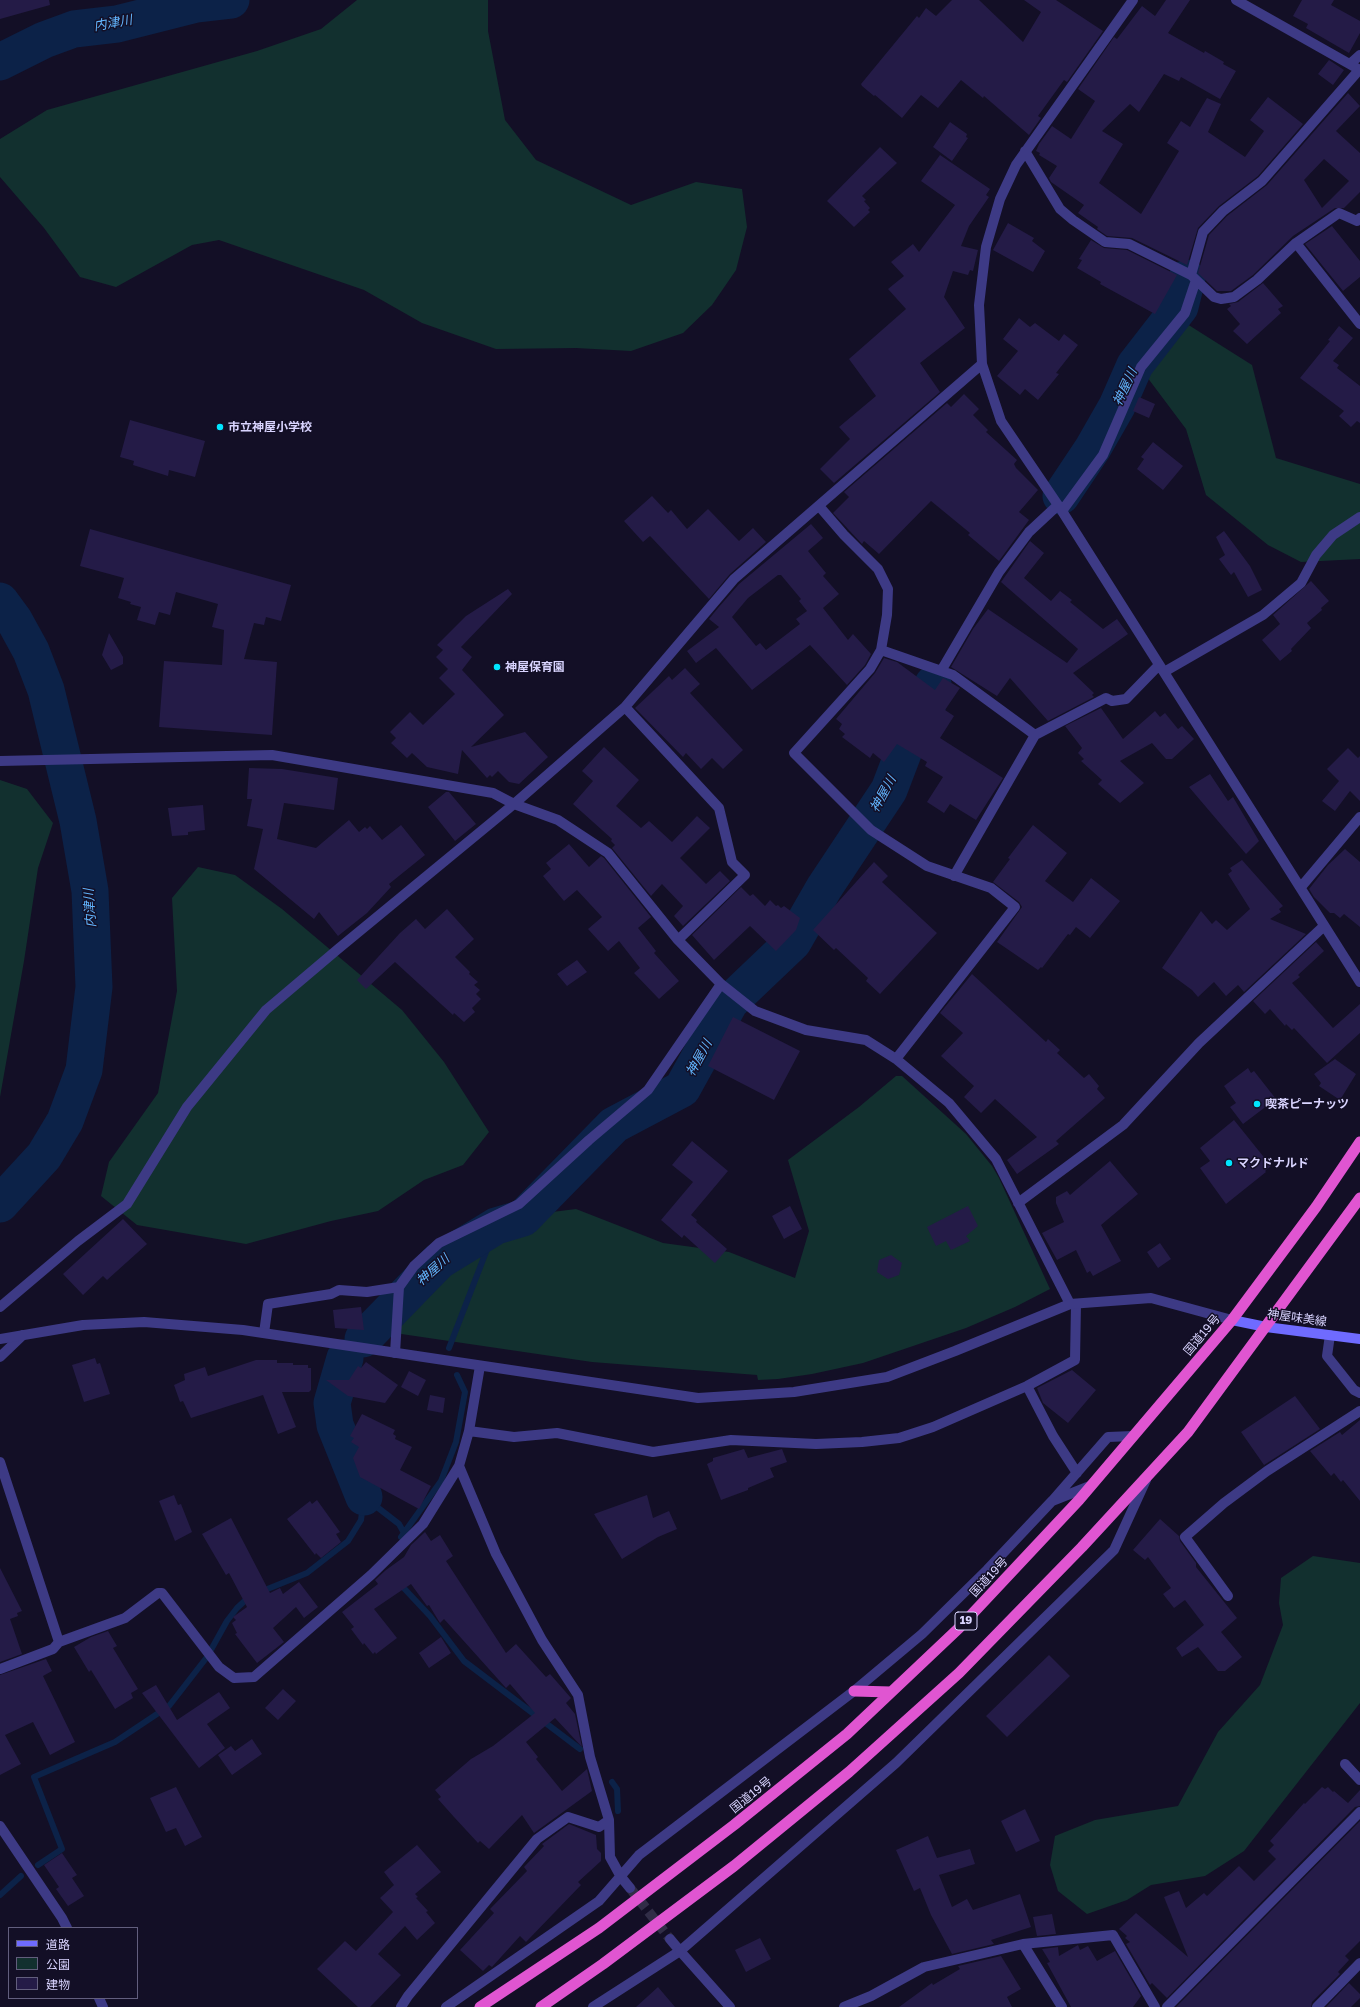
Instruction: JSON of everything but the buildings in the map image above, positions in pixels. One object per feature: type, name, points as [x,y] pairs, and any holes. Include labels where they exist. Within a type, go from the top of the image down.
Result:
[{"type":"highway","name":"国道19号","points":[[480,2007],[599,1928],[728,1830],[847,1734],[959,1628],[1079,1500],[1232,1320],[1316,1207],[1360,1142]]},
{"type":"highway","name":"19","points":[[541,2007],[603,1964],[734,1866],[849,1772],[959,1673],[1082,1547],[1188,1432],[1360,1198]]},
{"type":"highway","points":[[854,1691],[891,1692]]},
{"type":"main road","name":"神屋味美線","points":[[1232,1320],[1266,1327],[1360,1339]]},
{"type":"street","points":[[1133,0],[1025,151],[1016,165],[1000,198],[986,247],[979,305],[982,364],[1001,421],[1060,508],[1360,982]]},
{"type":"street","points":[[1236,0],[1356,68]]},
{"type":"street","points":[[941,671],[999,572],[1029,532],[1060,508],[1103,454],[1141,367],[1185,313],[1203,232],[1223,211],[1262,181],[1356,68],[1360,55]]},
{"type":"street","points":[[1025,151],[1060,210],[1073,220],[1105,242],[1129,244],[1194,277],[1214,297],[1221,299],[1234,297],[1257,280],[1296,243],[1338,214],[1357,221],[1360,218]]},
{"type":"street","points":[[1296,243],[1360,324]]},
{"type":"street","points":[[0,1307],[69,1249],[127,1204],[187,1107],[266,1010],[338,948],[514,804],[625,707],[734,579],[982,364]]},
{"type":"street","points":[[819,506],[844,536],[878,569],[888,589],[887,615],[881,650],[865,675],[794,753],[871,830],[927,866],[992,888],[1015,907],[896,1059]]},
{"type":"street","points":[[954,876],[1035,736],[1106,698],[1112,701],[1126,699],[1161,669],[1263,615],[1301,583],[1316,555],[1333,535],[1360,517]]},
{"type":"street","points":[[881,650],[953,675],[1035,736]]},
{"type":"street","points":[[625,707],[719,808],[732,862],[745,875],[678,940]]},
{"type":"street","points":[[0,761],[272,756],[493,793],[514,804],[558,820],[608,853],[678,940],[721,984],[755,1011],[806,1030],[866,1040],[896,1059],[949,1103],[996,1159],[1018,1203],[1073,1304],[1075,1360],[1027,1386],[933,1427],[898,1438],[862,1442],[816,1444],[731,1440],[652,1452],[557,1433],[514,1437],[469,1430]]},
{"type":"street","points":[[1301,887],[1360,818]]},
{"type":"street","points":[[1018,1203],[1123,1125],[1199,1043],[1324,926]]},
{"type":"street","points":[[395,1353],[399,1291],[414,1266],[439,1243],[519,1204],[589,1140],[648,1090],[721,984]]},
{"type":"street","points":[[264,1333],[268,1304],[331,1294],[339,1290],[367,1292],[399,1291]]},
{"type":"street","points":[[0,1339],[83,1325],[144,1322],[264,1333],[698,1398],[794,1392],[887,1377],[1073,1304],[1151,1298],[1232,1320]]},
{"type":"street","points":[[0,1357],[23,1335]]},
{"type":"street","points":[[1330,1335],[1327,1356],[1354,1390],[1360,1393]]},
{"type":"street","points":[[0,1669],[53,1648],[59,1642],[125,1618],[158,1593],[162,1593],[219,1667],[234,1678],[254,1677],[372,1575],[423,1524],[459,1466],[469,1430],[480,1366]]},
{"type":"street","points":[[1027,1386],[1053,1436],[1077,1473]]},
{"type":"street","points":[[1228,1596],[1185,1537],[1224,1503],[1267,1471],[1360,1411]]},
{"type":"street","points":[[446,2007],[599,1901],[639,1856],[854,1691],[922,1634],[987,1570],[1052,1501],[1108,1438],[1134,1436]]},
{"type":"street","points":[[0,1462],[59,1642]]},
{"type":"street","points":[[459,1466],[496,1554],[542,1640],[578,1695],[590,1757],[609,1820],[610,1857],[620,1877],[630,1888]]},
{"type":"street","points":[[593,2007],[680,1950],[896,1763],[1114,1550],[1149,1475]]},
{"type":"street","points":[[1052,1501],[1090,1486]]},
{"type":"street","points":[[1345,1764],[1360,1780]]},
{"type":"street","points":[[1167,2007],[1360,1812]]},
{"type":"street","points":[[401,2007],[408,1996],[537,1839],[568,1817],[599,1827],[609,1820]]},
{"type":"street","points":[[0,1826],[58,1912],[66,1927]]},
{"type":"street","points":[[844,2007],[871,1996],[924,1967],[1023,1944],[1113,1935],[1156,2007]]},
{"type":"street","points":[[670,1939],[730,2007]]},
{"type":"street","points":[[1023,1944],[1062,2007]]},
{"type":"street","points":[[1317,2007],[1360,1963]]},
{"type":"green space","points":[[357,0],[488,0],[488,31],[505,120],[536,160],[631,205],[696,182],[742,189],[747,227],[736,270],[712,305],[683,333],[631,351],[576,348],[496,349],[422,323],[364,290],[219,240],[192,245],[116,287],[80,277],[44,228],[0,177],[0,139],[47,110],[257,51],[321,29]]},
{"type":"green space","points":[[1187,324],[1252,365],[1276,458],[1360,484],[1360,559],[1301,562],[1268,545],[1206,495],[1186,429],[1144,373]]},
{"type":"green space","points":[[0,780],[27,789],[53,823],[38,868],[24,961],[0,1097]]},
{"type":"green space","points":[[198,867],[235,875],[282,909],[402,1010],[444,1062],[489,1132],[463,1165],[424,1180],[378,1211],[331,1221],[246,1244],[137,1225],[101,1196],[109,1162],[158,1093],[177,991],[172,898]]},
{"type":"green space","points":[[896,1076],[902,1076],[966,1134],[992,1166],[999,1178],[1050,1289],[1015,1307],[966,1328],[863,1363],[812,1374],[778,1379],[758,1380],[757,1375],[592,1362],[381,1331],[379,1309],[418,1275],[439,1248],[513,1217],[576,1209],[663,1243],[729,1252],[795,1278],[809,1231],[788,1160],[859,1107]]},
{"type":"green space","points":[[1313,1556],[1360,1563],[1360,1703],[1244,1851],[1205,1876],[1151,1885],[1127,1900],[1087,1914],[1058,1891],[1050,1865],[1055,1836],[1095,1820],[1178,1806],[1218,1732],[1260,1685],[1283,1625],[1279,1603],[1281,1578]]},
{"type":"waterway","name":"内津川","points":[[0,62],[44,40],[74,29],[117,24],[196,4],[231,0]]},
{"type":"waterway","name":"神屋川","points":[[1061,496],[1093,448],[1117,406],[1135,365],[1180,307],[1187,278]]},
{"type":"waterway","name":"内津川","points":[[0,601],[14,620],[31,651],[46,690],[78,821],[90,891],[94,987],[84,1070],[65,1121],[44,1156],[0,1204]]},
{"type":"waterway","name":"神屋川","points":[[363,1339],[439,1261],[496,1226],[523,1218],[614,1125],[682,1089],[730,1002],[793,942],[824,888],[889,790],[905,748],[923,723],[933,684]]},
{"type":"waterway","points":[[449,1348],[496,1226]]},
{"type":"waterway","name":"神屋川","points":[[345,1358],[332,1403],[335,1425],[364,1497]]},
{"type":"waterway","points":[[401,1537],[441,1481],[456,1442],[465,1392],[457,1375]]},
{"type":"waterway","points":[[260,1592],[307,1573],[348,1541],[361,1520],[364,1497],[399,1524],[404,1533]]},
{"type":"waterway","points":[[400,1584],[430,1616],[464,1661],[580,1749]]},
{"type":"waterway","points":[[38,1865],[62,1849],[34,1777],[115,1742],[169,1706],[207,1657],[227,1621],[237,1608],[250,1596]]},
{"type":"waterway","points":[[612,1782],[617,1789],[618,1811]]},
{"type":"waterway","points":[[0,1895],[21,1876]]},
{"type":"tunnel","points":[[630,1888],[670,1939]]},
{"type":"place","name":"市立神屋小学校","points":[[220,427]]},
{"type":"place","name":"神屋保育園","points":[[497,667]]},
{"type":"place","name":"喫茶ピーナッツ","points":[[1257,1104]]},
{"type":"place","name":"マクドナルド","points":[[1229,1163]]}]
